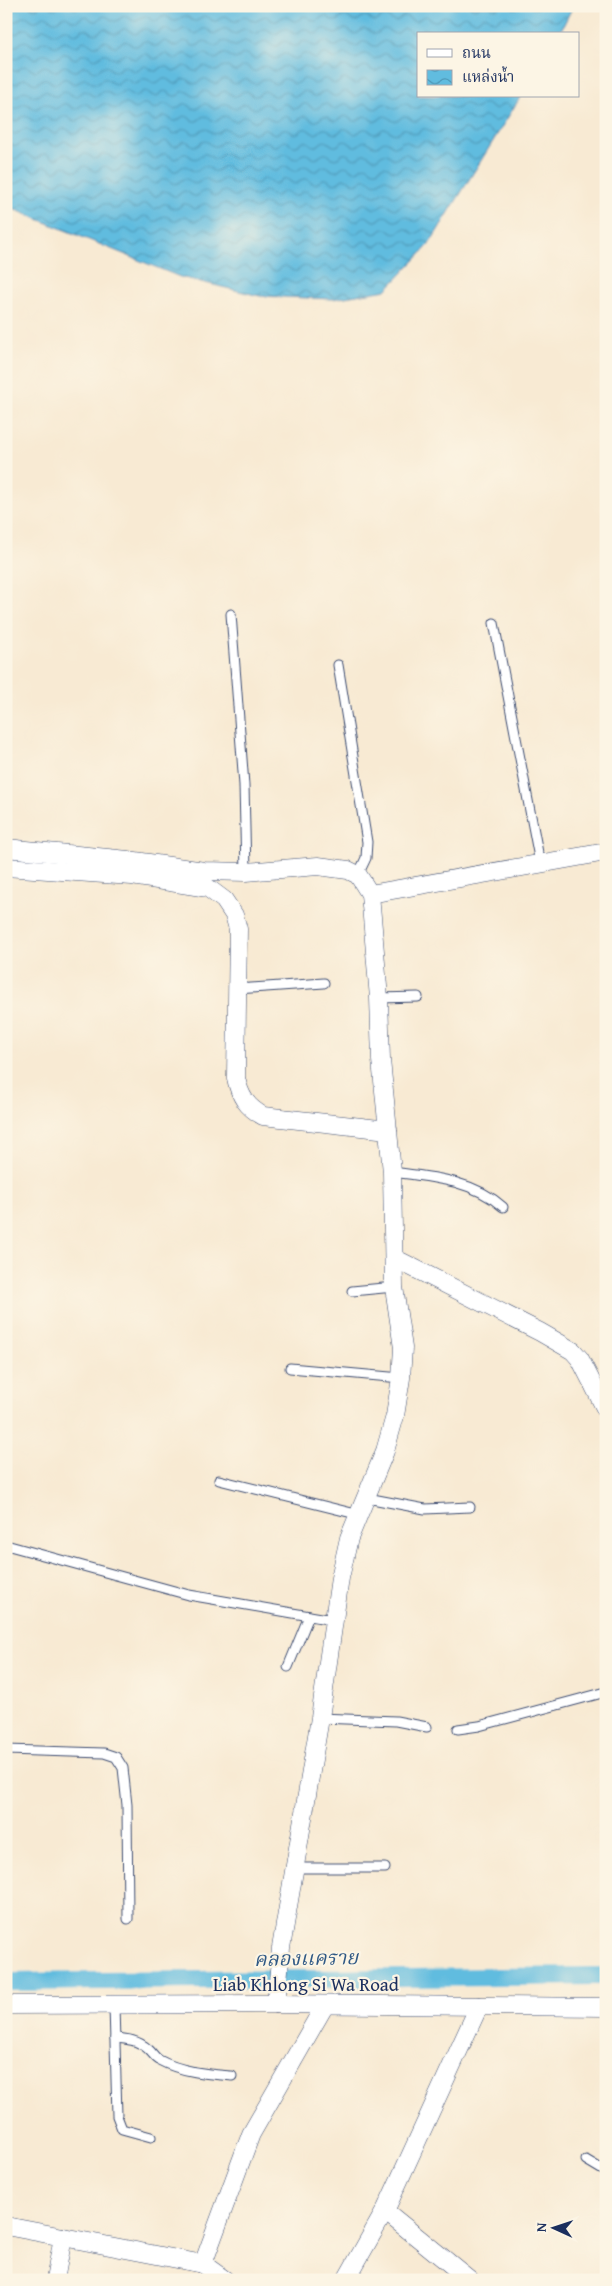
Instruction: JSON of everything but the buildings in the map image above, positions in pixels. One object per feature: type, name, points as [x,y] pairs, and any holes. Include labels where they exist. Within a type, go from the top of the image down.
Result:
[{"type":"street","points":[[6,848],[128,860],[204,871],[246,872],[318,866],[348,870],[358,875],[370,894],[379,998],[381,1060],[392,1172],[394,1287],[403,1348],[401,1378],[385,1451],[349,1538],[333,1620],[320,1718],[281,1948],[276,2004]]},
{"type":"street","points":[[370,894],[606,852]]},
{"type":"street","points":[[6,867],[132,876],[208,888],[224,900],[234,915],[238,929],[236,1078],[239,1093],[250,1109],[263,1116],[388,1130]]},
{"type":"street","points":[[394,1258],[540,1332],[573,1351],[580,1359],[606,1410]]},
{"type":"street","name":"Liab Khlong Si Wa Road","points":[[6,2005],[276,2004],[606,2007]]},
{"type":"street","points":[[203,2264],[251,2134],[325,2005]]},
{"type":"street","points":[[346,2280],[385,2211],[479,2006]]},
{"type":"street","points":[[385,2211],[470,2280]]},
{"type":"street","points":[[6,2226],[203,2264],[225,2280]]},
{"type":"street","points":[[55,2280],[63,2237]]},
{"type":"lane","points":[[231,614],[245,793],[246,872]]},
{"type":"lane","points":[[494,623],[540,863]]},
{"type":"lane","points":[[338,665],[367,842],[366,858],[358,875]]},
{"type":"lane","points":[[237,989],[324,983]]},
{"type":"lane","points":[[379,998],[418,997]]},
{"type":"lane","points":[[392,1172],[437,1178],[465,1185],[490,1195],[503,1207]]},
{"type":"lane","points":[[352,1291],[394,1287]]},
{"type":"lane","points":[[290,1368],[401,1378]]},
{"type":"lane","points":[[219,1480],[360,1515]]},
{"type":"lane","points":[[367,1498],[410,1507],[470,1507]]},
{"type":"lane","points":[[6,1545],[189,1595],[333,1620]]},
{"type":"lane","points":[[288,1667],[309,1616]]},
{"type":"lane","points":[[458,1729],[479,1726],[606,1692]]},
{"type":"lane","points":[[320,1718],[388,1721],[427,1727]]},
{"type":"lane","points":[[6,1750],[104,1753],[116,1757],[123,1768],[127,1805],[128,1920]]},
{"type":"lane","points":[[296,1868],[385,1868]]},
{"type":"lane","points":[[114,2005],[117,2116],[122,2129],[151,2136]]},
{"type":"lane","points":[[115,2038],[131,2039],[141,2043],[157,2059],[177,2067],[203,2074],[232,2076]]},
{"type":"lane","points":[[586,2160],[606,2172]]},
{"type":"water","points":[[6,6],[573,6],[560,32],[417,32],[417,98],[520,98],[428,246],[386,290],[333,299],[260,296],[180,277],[6,206]]},
{"type":"waterway","name":"คลองเเคราย","points":[[6,1982],[606,1976]]}]
